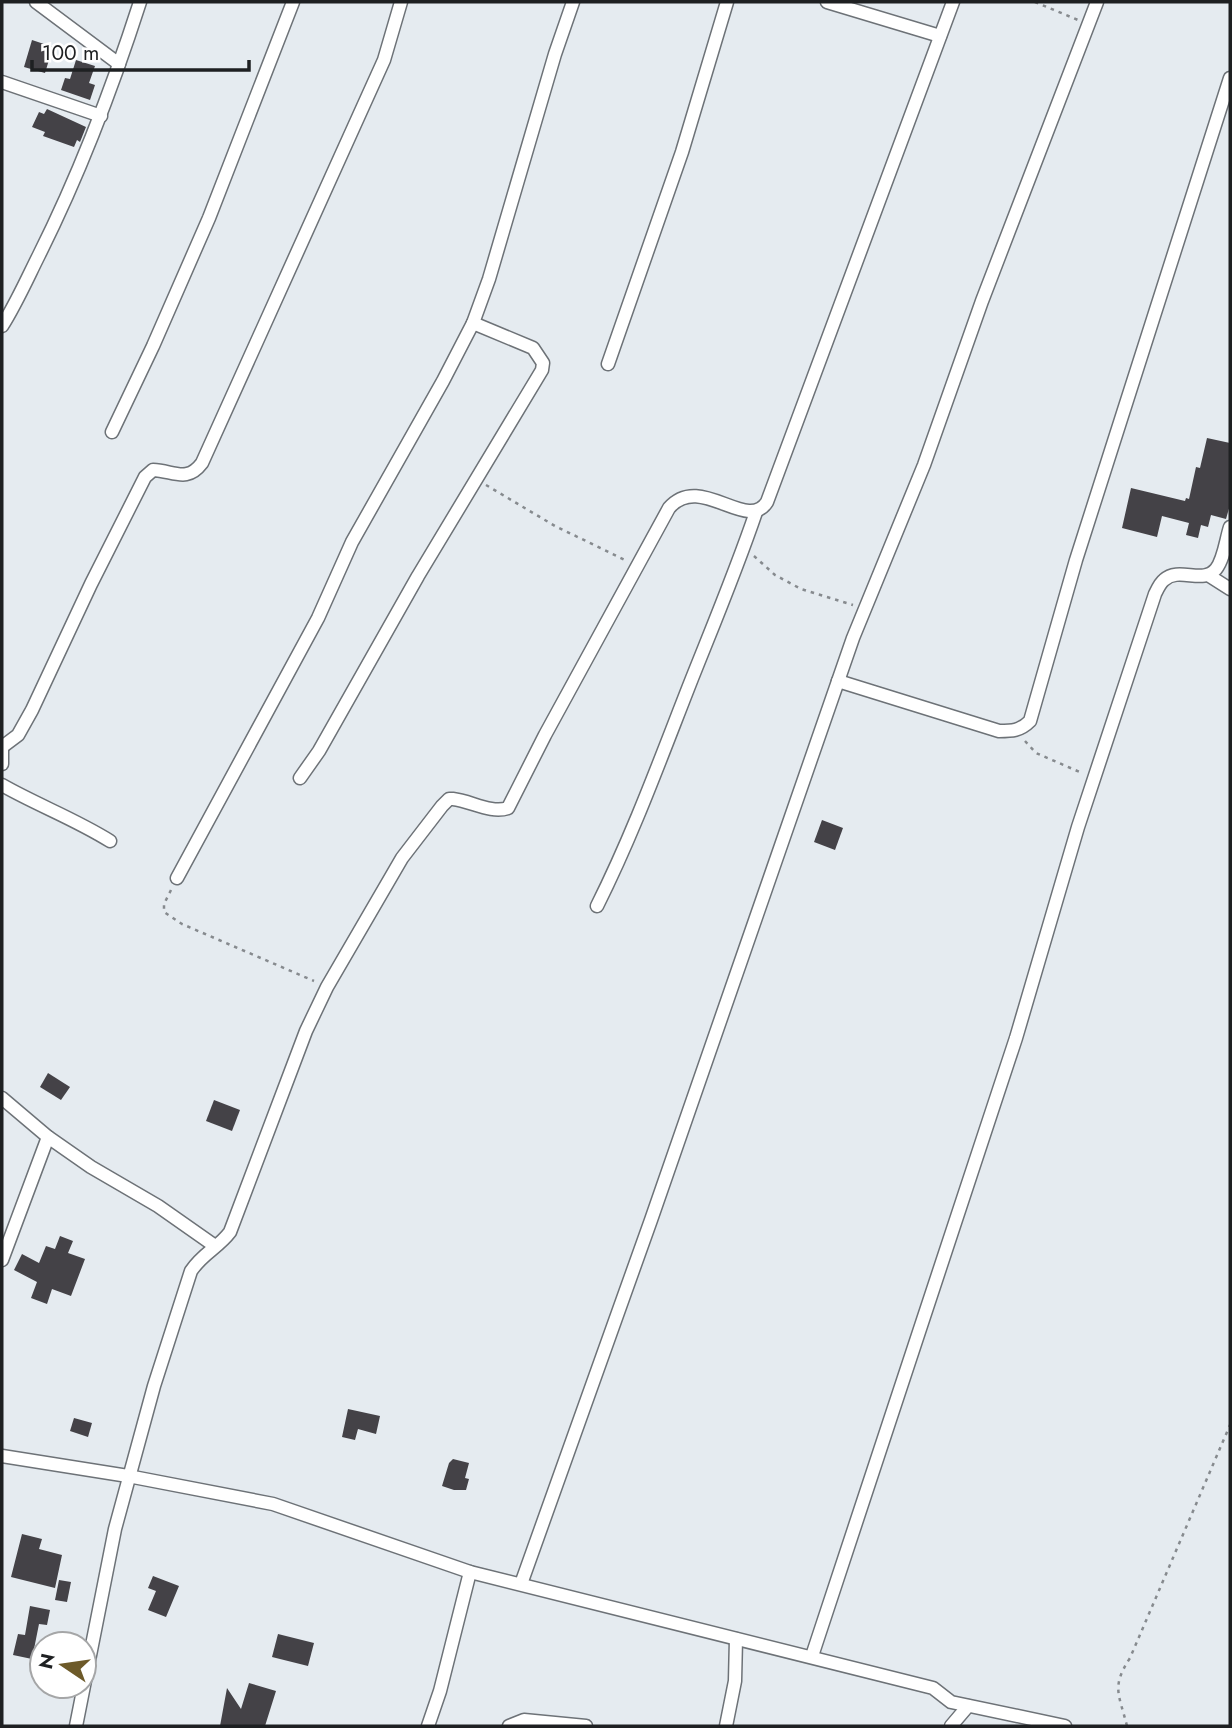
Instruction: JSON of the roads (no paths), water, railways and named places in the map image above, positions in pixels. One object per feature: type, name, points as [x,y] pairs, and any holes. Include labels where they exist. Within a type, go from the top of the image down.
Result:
[{"type":"street","points":[[36,2],[120,64]]},
{"type":"street","points":[[2,326],[62,209],[101,116],[140,2]]},
{"type":"street","points":[[112,432],[209,218],[293,2]]},
{"type":"street","points":[[2,764],[2,747],[18,735],[32,710],[145,477],[153,470],[189,475],[195,473],[202,463],[384,60],[401,2]]},
{"type":"street","points":[[177,878],[318,618],[358,531],[443,382],[473,323],[489,279],[555,54],[573,2]]},
{"type":"street","points":[[608,364],[686,140],[727,2]]},
{"type":"street","points":[[827,2],[940,36]]},
{"type":"street","points":[[76,1726],[128,1476],[191,1271],[200,1257],[223,1242],[230,1232],[306,1031],[327,988],[402,858],[442,806],[453,799],[493,809],[508,808],[545,735],[676,499],[697,495],[746,511],[762,510],[953,2]]},
{"type":"street","points":[[521,1584],[838,681],[924,465],[986,289],[1097,2]]},
{"type":"street","points":[[838,681],[999,731],[1018,729],[1030,721],[1076,561],[1230,78]]},
{"type":"street","points":[[2,82],[101,116]]},
{"type":"street","points":[[300,778],[319,751],[418,576],[537,382],[543,363],[533,348],[473,323]]},
{"type":"street","points":[[597,906],[649,793],[755,512]]},
{"type":"street","points":[[1208,575],[1219,565],[1230,527]]},
{"type":"street","points":[[812,1656],[999,1090],[1048,925],[1154,594],[1164,579],[1174,575],[1208,575],[1230,589]]},
{"type":"street","points":[[2,785],[79,821],[110,841]]},
{"type":"street","points":[[2,1098],[48,1138],[158,1206],[215,1246]]},
{"type":"street","points":[[2,1260],[48,1138]]},
{"type":"street","points":[[2,1456],[128,1476],[273,1504],[470,1572],[933,1688],[951,1702],[1065,1726]]},
{"type":"street","points":[[428,1726],[440,1691],[470,1572]]},
{"type":"street","points":[[726,1726],[736,1671],[736,1639]]},
{"type":"street","points":[[951,1726],[968,1706]]},
{"type":"street","points":[[509,1726],[524,1720],[586,1726]]}]
